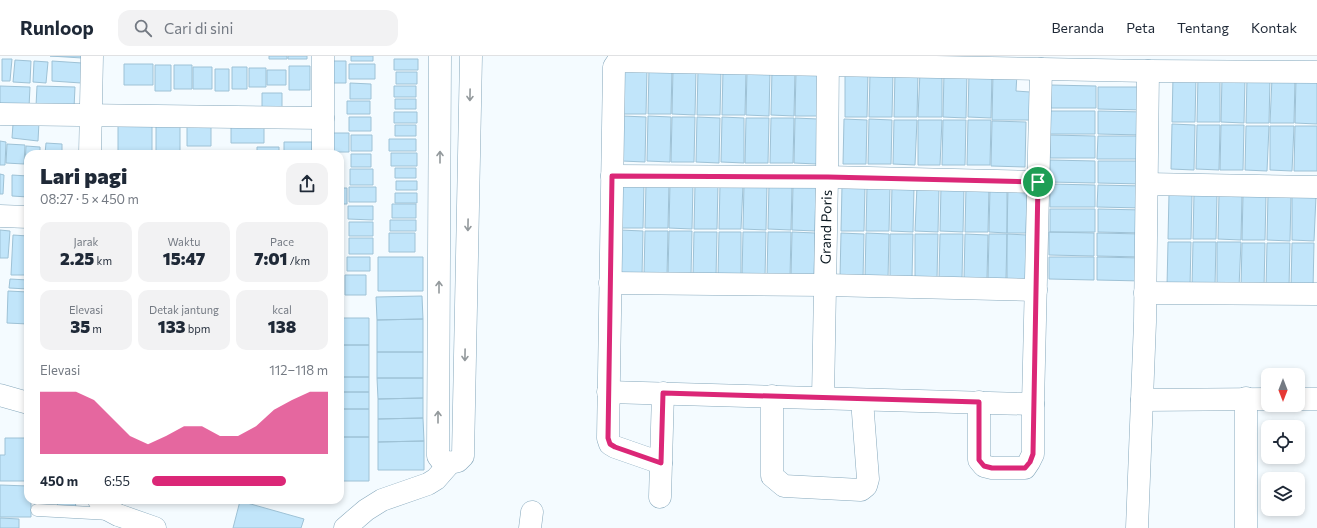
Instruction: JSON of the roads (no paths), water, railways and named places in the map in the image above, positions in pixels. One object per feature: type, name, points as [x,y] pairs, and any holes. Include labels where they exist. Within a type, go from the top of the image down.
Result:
[{"type":"street","points":[[90,150],[92,56]]},
{"type":"street","points":[[323,56],[323,150]]},
{"type":"street","points":[[440,56],[438,456],[440,460],[450,464]]},
{"type":"street","points":[[345,528],[366,510],[382,500],[428,484],[436,479],[450,464],[458,461],[463,456],[471,56]]},
{"type":"street","points":[[661,463],[615,447],[610,444],[608,438],[614,67],[618,61],[828,60],[1041,69],[1317,72]]},
{"type":"street","name":"Grand Poris","points":[[823,398],[828,177],[828,60]]},
{"type":"street","points":[[979,402],[979,460],[984,466],[992,468],[1025,468],[1030,462],[1033,454],[1041,69]]},
{"type":"street","points":[[1137,528],[1145,293],[1148,71]]},
{"type":"street","points":[[0,114],[323,118]]},
{"type":"street","points":[[612,176],[828,177],[1038,182]]},
{"type":"street","points":[[1147,184],[1317,187]]},
{"type":"street","points":[[0,216],[24,217]]},
{"type":"street","points":[[610,283],[1036,290]]},
{"type":"street","points":[[1145,293],[1317,294]]},
{"type":"street","points":[[608,392],[1033,404]]},
{"type":"street","points":[[660,497],[663,393]]},
{"type":"street","points":[[0,395],[24,402]]},
{"type":"street","points":[[772,396],[772,476],[784,486],[861,490],[866,486],[868,479],[862,400]]},
{"type":"street","points":[[1246,398],[1246,528]]},
{"type":"street","points":[[1142,400],[1261,399]]},
{"type":"street","points":[[1305,399],[1317,399]]},
{"type":"street","points":[[101,504],[103,507],[118,515],[155,528]]},
{"type":"lane","points":[[36,510],[118,515]]}]
